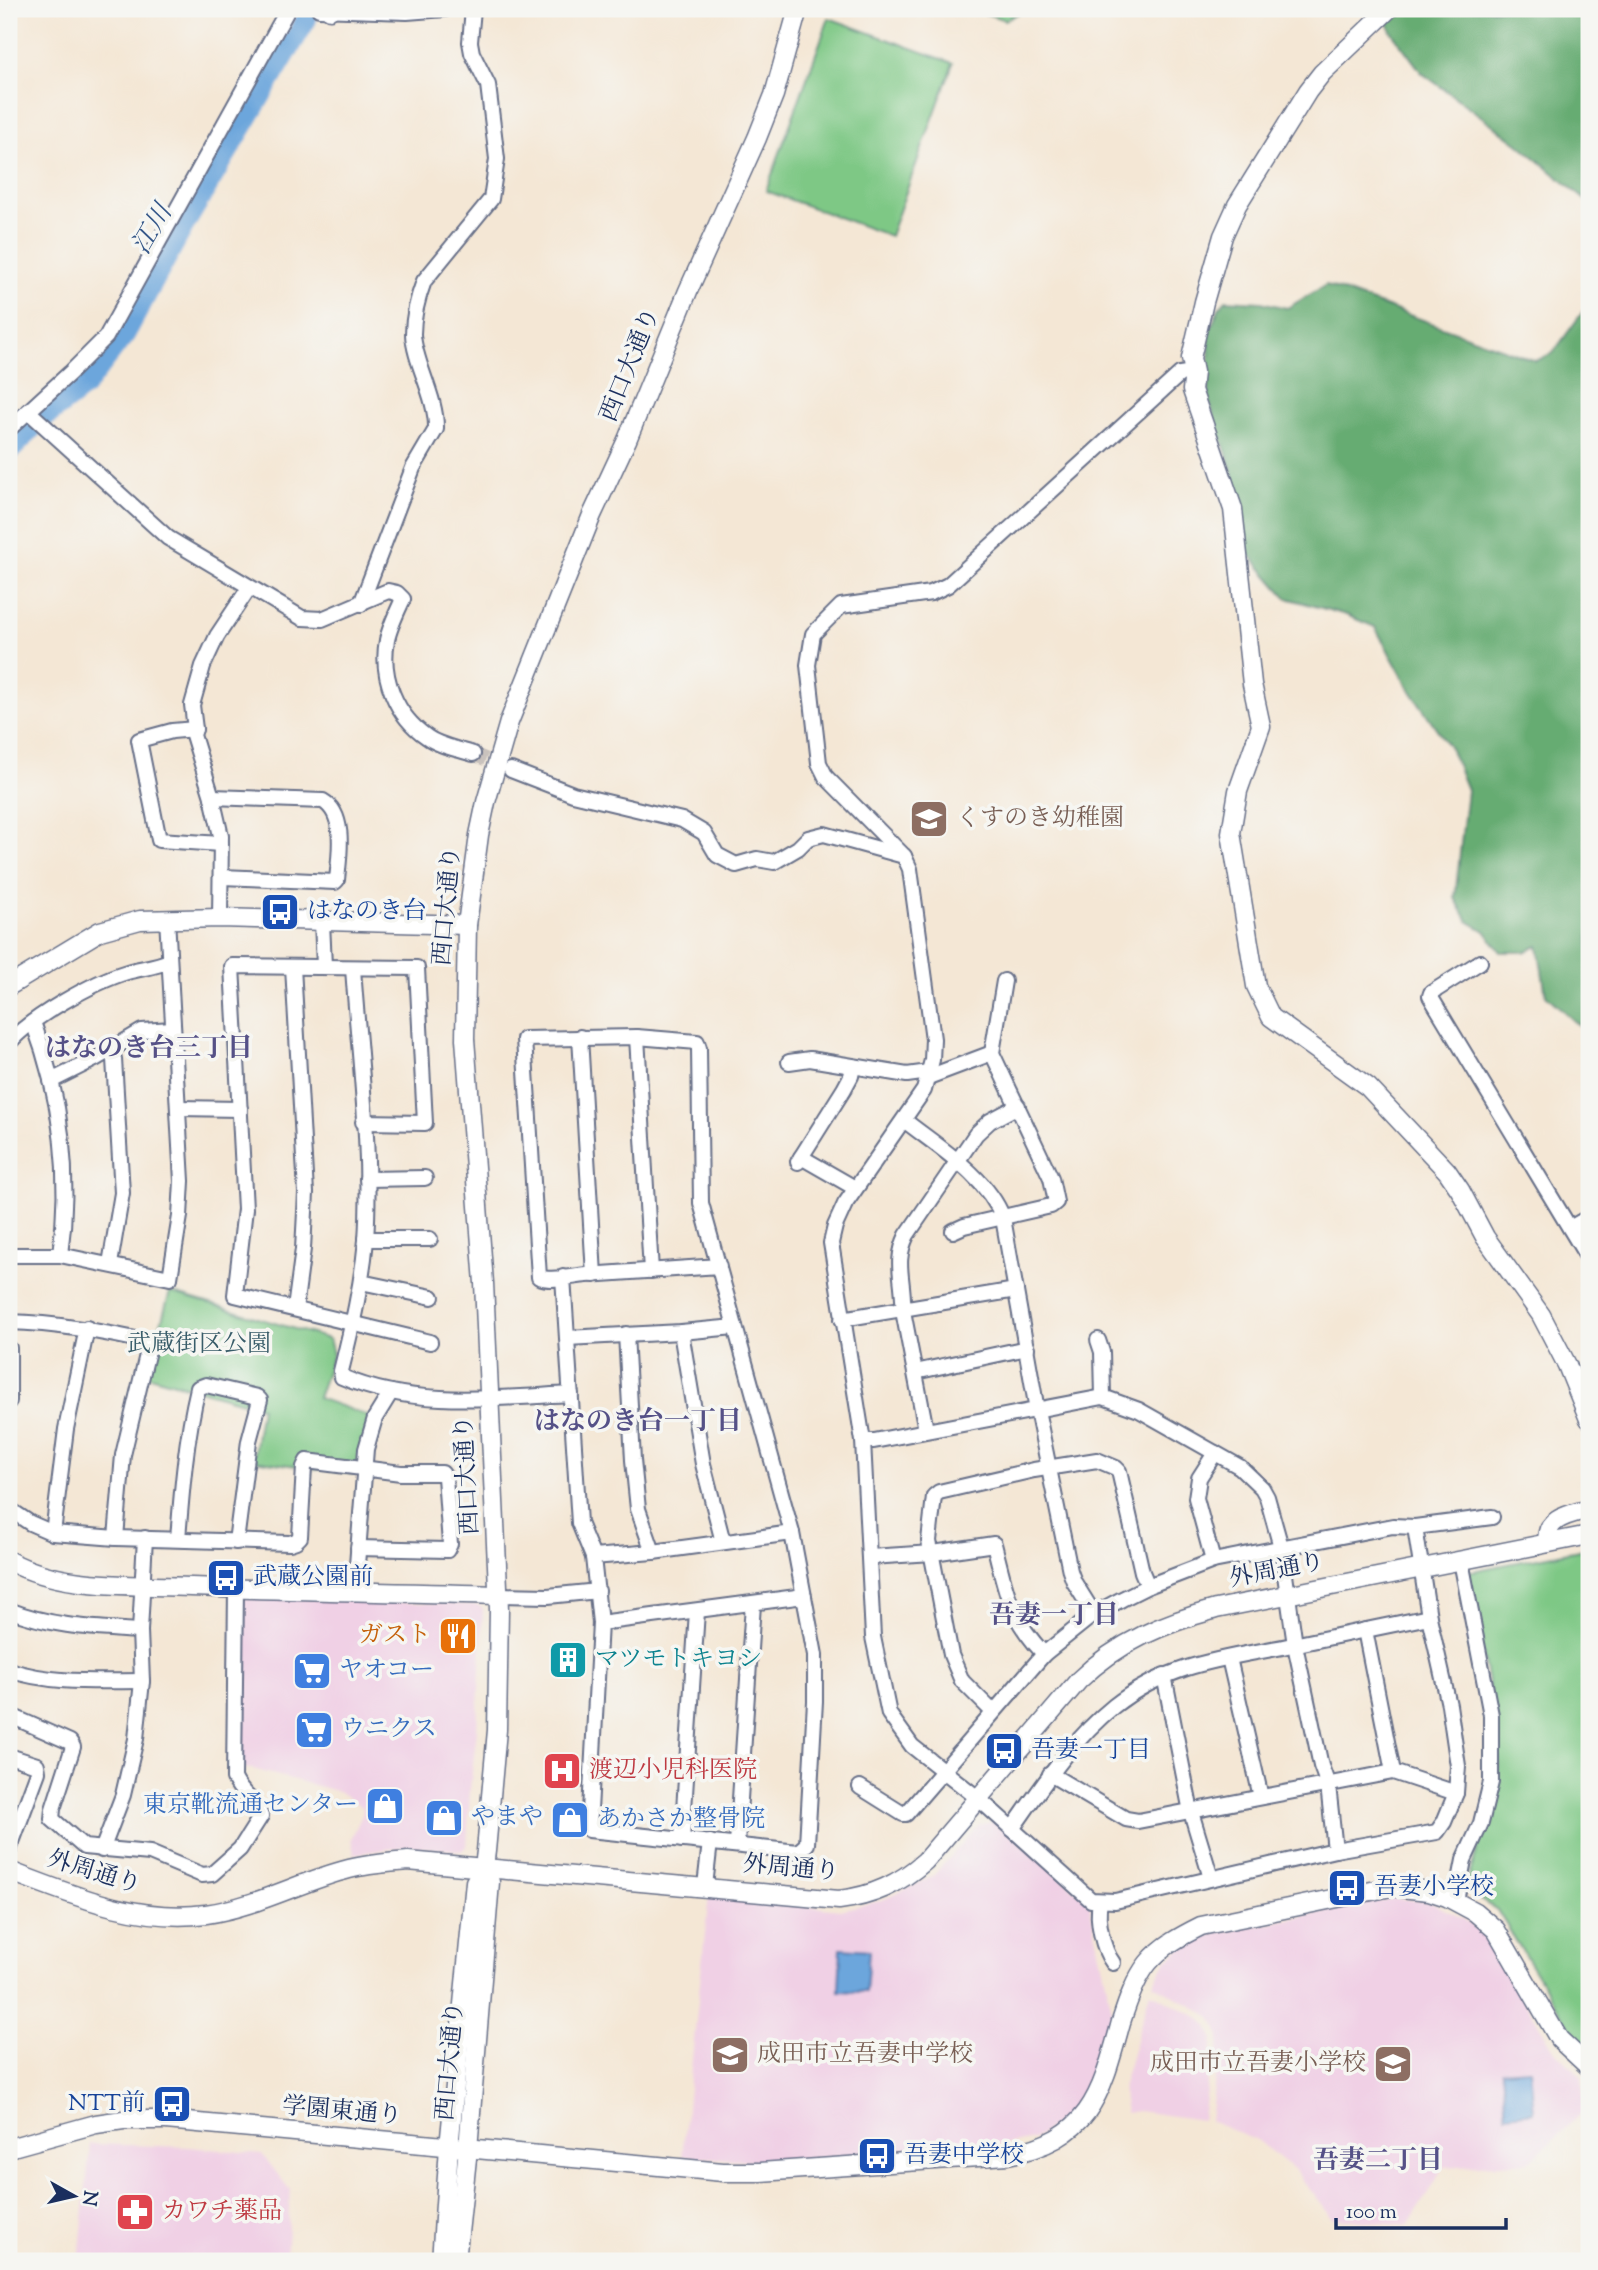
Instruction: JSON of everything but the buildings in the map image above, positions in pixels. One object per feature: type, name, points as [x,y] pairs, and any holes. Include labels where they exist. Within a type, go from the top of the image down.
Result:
[{"type":"street","points":[[9,429],[106,337],[288,9]]},
{"type":"street","points":[[326,9],[407,12],[445,9]]},
{"type":"street","points":[[361,604],[412,468],[436,429],[430,394],[413,335],[419,294],[424,281],[491,199],[497,159],[488,85],[472,53],[470,42],[473,9]]},
{"type":"street","name":"西口大通り","points":[[440,2261],[475,1882],[484,1867],[496,1735],[499,1595],[483,1269],[465,1040],[467,925],[479,835],[509,722],[592,515],[757,138],[774,95],[798,9]]},
{"type":"street","points":[[1389,9],[1322,73],[1308,91],[1237,205],[1223,236],[1203,302],[1191,358],[1194,372],[1192,390],[1233,509],[1252,684],[1261,726],[1238,791],[1231,833],[1256,986],[1263,1005],[1277,1023],[1356,1077],[1447,1171],[1461,1190],[1485,1237],[1552,1334],[1589,1419]]},
{"type":"street","points":[[1194,372],[1180,374],[948,585],[931,593],[842,606],[813,634],[807,665],[819,763],[825,777],[904,856],[910,869],[933,1039],[924,1090],[855,1188],[839,1217],[831,1243],[863,1441],[873,1637],[889,1714],[912,1746],[979,1799],[1091,1900],[1100,1903],[1335,1850],[1437,1832],[1456,1793],[1458,1766],[1415,1527]]},
{"type":"street","points":[[28,411],[168,538],[302,618],[322,619],[388,592],[397,593],[403,599],[387,642],[386,662],[397,705],[408,720],[428,738],[473,754]]},
{"type":"street","points":[[220,918],[222,844],[212,797],[193,735],[195,729],[192,705],[203,666],[217,636],[249,587]]},
{"type":"street","points":[[195,729],[139,740],[159,840],[222,844]]},
{"type":"street","points":[[511,770],[573,794],[682,820],[704,833],[717,855],[736,865],[757,859],[774,862],[798,848],[808,838],[824,834],[904,856]]},
{"type":"street","points":[[212,797],[323,801],[329,805],[338,827],[340,844],[335,882],[222,877]]},
{"type":"street","points":[[9,1255],[60,1255],[170,1278],[183,1181],[167,918]]},
{"type":"street","points":[[9,986],[100,931],[140,920],[220,918],[467,925]]},
{"type":"street","points":[[322,922],[324,966]]},
{"type":"street","points":[[9,1043],[33,1022],[104,982],[127,972],[151,968],[169,961]]},
{"type":"street","points":[[1480,962],[1430,996],[1589,1260]]},
{"type":"street","points":[[363,1122],[425,1123],[416,968],[232,965],[245,1209],[235,1295],[430,1342]]},
{"type":"street","points":[[293,967],[306,1193],[303,1249],[295,1309]]},
{"type":"street","points":[[353,968],[367,1179],[366,1239],[354,1323],[341,1371],[342,1377],[391,1392],[448,1399],[571,1394]]},
{"type":"street","points":[[953,1231],[964,1226],[1051,1206],[1056,1202],[1051,1178],[992,1053],[1004,981]]},
{"type":"street","points":[[33,1022],[45,1052],[63,1147],[65,1191],[60,1255]]},
{"type":"street","points":[[51,1080],[142,1031],[172,1029]]},
{"type":"street","points":[[580,1037],[594,1275]]},
{"type":"street","points":[[637,1037],[651,1271]]},
{"type":"street","points":[[563,1277],[579,1523],[593,1557],[600,1623],[587,1826],[592,1832],[798,1852],[807,1844],[815,1655],[792,1533],[736,1327],[719,1266],[701,1203],[697,1042],[637,1037],[524,1039],[539,1277],[543,1279],[563,1277],[719,1266]]},
{"type":"street","points":[[110,1050],[114,1059],[122,1193],[110,1264]]},
{"type":"street","points":[[789,1062],[810,1059],[907,1075],[929,1073],[931,1076],[992,1053]]},
{"type":"street","points":[[853,1067],[844,1089],[799,1159],[855,1188]]},
{"type":"street","points":[[926,1430],[903,1310],[899,1272],[904,1242],[983,1127],[1018,1107]]},
{"type":"street","points":[[178,1108],[240,1109]]},
{"type":"street","points":[[904,1120],[988,1189],[1003,1218],[1037,1409],[1070,1571],[1094,1614]]},
{"type":"street","points":[[367,1179],[425,1178]]},
{"type":"street","points":[[1570,1228],[1589,1217]]},
{"type":"street","points":[[366,1239],[429,1239]]},
{"type":"street","points":[[361,1282],[432,1297]]},
{"type":"street","points":[[842,1318],[1016,1290]]},
{"type":"street","points":[[9,1322],[43,1322],[87,1328],[150,1342],[123,1455],[116,1538]]},
{"type":"street","points":[[567,1338],[736,1327]]},
{"type":"street","points":[[52,1533],[66,1429],[87,1328]]},
{"type":"street","points":[[681,1332],[703,1464],[723,1542]]},
{"type":"street","points":[[626,1334],[638,1509],[653,1552]]},
{"type":"street","points":[[1098,1340],[1102,1352],[1103,1397]]},
{"type":"street","points":[[9,1348],[9,1401]]},
{"type":"street","points":[[915,1372],[1027,1348]]},
{"type":"street","points":[[178,1539],[183,1465],[190,1422],[198,1388],[206,1385],[260,1400],[249,1441],[236,1542]]},
{"type":"street","points":[[355,1591],[366,1449],[375,1418],[391,1392]]},
{"type":"street","points":[[863,1441],[1103,1397],[1139,1410],[1250,1474],[1267,1497],[1281,1547],[1295,1645],[1321,1766],[1328,1785],[1335,1850]]},
{"type":"street","points":[[1213,1561],[1196,1497],[1199,1478],[1214,1453]]},
{"type":"street","points":[[992,1713],[972,1693],[955,1668],[951,1655],[929,1541],[932,1501],[939,1492],[1034,1470],[1097,1460],[1116,1468],[1122,1482],[1142,1572],[1148,1586]]},
{"type":"street","points":[[9,1509],[52,1533],[116,1538],[290,1543],[300,1537],[303,1467],[307,1461],[401,1473],[442,1473],[445,1477],[450,1544],[447,1550],[442,1552],[358,1548]]},
{"type":"street","points":[[1548,1543],[1552,1522],[1589,1509]]},
{"type":"street","points":[[860,1787],[906,1814],[1044,1654],[1094,1614],[1148,1586],[1213,1561],[1281,1547],[1393,1526],[1415,1527],[1492,1517]]},
{"type":"street","points":[[593,1557],[653,1552],[792,1533]]},
{"type":"street","name":"外周通り","points":[[9,1871],[96,1903],[127,1911],[174,1916],[206,1914],[244,1905],[367,1864],[424,1861],[839,1900],[868,1895],[901,1880],[939,1847],[1079,1680],[1108,1654],[1138,1636],[1183,1617],[1589,1535]]},
{"type":"street","points":[[102,1850],[123,1795],[136,1739],[142,1681],[139,1631],[145,1538]]},
{"type":"street","points":[[870,1557],[933,1553],[994,1544],[1010,1608],[1026,1634],[1044,1654]]},
{"type":"street","points":[[9,1561],[34,1573],[64,1580],[142,1585],[548,1596],[598,1591]]},
{"type":"street","points":[[1456,1901],[1464,1860],[1481,1823],[1491,1782],[1492,1715],[1461,1561]]},
{"type":"street","points":[[9,1715],[70,1742],[74,1747],[53,1808],[52,1819],[84,1847],[150,1853],[202,1875],[212,1874],[240,1849],[261,1816],[259,1807],[240,1792],[234,1778],[236,1588]]},
{"type":"street","points":[[600,1623],[804,1596]]},
{"type":"street","points":[[737,1844],[753,1604]]},
{"type":"street","points":[[9,1610],[69,1627],[139,1631]]},
{"type":"street","points":[[682,1840],[697,1611]]},
{"type":"street","points":[[1012,1829],[1050,1774],[1091,1726],[1116,1705],[1164,1675],[1206,1661],[1429,1616]]},
{"type":"street","points":[[1365,1630],[1393,1772]]},
{"type":"street","points":[[1229,1658],[1261,1797]]},
{"type":"street","points":[[9,1670],[51,1679],[142,1681]]},
{"type":"street","points":[[1164,1675],[1191,1812],[1211,1878]]},
{"type":"street","points":[[9,1756],[37,1765],[38,1772],[13,1826],[9,1850]]},
{"type":"street","points":[[1050,1774],[1126,1819],[1138,1821],[1393,1772],[1456,1793]]},
{"type":"street","points":[[705,1886],[710,1842]]},
{"type":"street","name":"西口大通り","points":[[456,2261],[490,1882],[484,1867]]},
{"type":"street","name":"学園東通り","points":[[9,2148],[96,2124],[123,2120],[166,2120],[723,2172],[760,2172],[1007,2155],[1030,2151],[1054,2140],[1073,2126],[1097,2097],[1133,1988],[1146,1965],[1179,1937],[1201,1926],[1391,1887],[1429,1891],[1456,1901],[1475,1912],[1496,1930],[1559,2039],[1589,2067]]},
{"type":"street","points":[[1100,1903],[1098,1912],[1108,1957],[1113,1963]]},
{"type":"shaded area","points":[[245,1597],[478,1605],[483,1609],[467,1846],[462,1851],[409,1846],[354,1854],[351,1839],[363,1808],[340,1792],[253,1769],[238,1768],[241,1602]]},
{"type":"shaded area","points":[[996,1821],[1089,1902],[1112,2011],[1090,2086],[1070,2113],[1034,2139],[1007,2144],[797,2160],[760,2161],[682,2156],[709,1895],[840,1910],[880,1901],[932,1877],[979,1825]]},
{"type":"shaded area","name":"成田市立吾妻小学校","points":[[1394,1898],[1429,1902],[1462,1918],[1486,1937],[1555,2051],[1582,2077],[1585,2110],[1529,2162],[1443,2167],[1408,2226],[1332,2218],[1294,2169],[1259,2142],[1210,2121],[1220,2039],[1218,2029],[1210,2016],[1153,1984],[1166,1961],[1186,1945],[1215,1934]]},
{"type":"shaded area","points":[[1150,1992],[1200,2018],[1208,2026],[1213,2038],[1202,2120],[1138,2111],[1126,2113],[1122,2088]]},
{"type":"shaded area","points":[[90,2144],[189,2147],[262,2154],[290,2190],[286,2261],[79,2261]]},
{"type":"green space","points":[[972,9],[1027,9],[1005,20]]},
{"type":"green space","points":[[1402,9],[1589,9],[1589,203],[1519,144],[1422,73],[1388,23]]},
{"type":"green space","points":[[829,18],[953,63],[890,236],[766,191]]},
{"type":"green space","points":[[1326,285],[1536,361],[1553,353],[1589,303],[1589,1041],[1582,1028],[1546,995],[1538,946],[1524,952],[1501,952],[1485,931],[1468,921],[1455,898],[1467,790],[1451,750],[1409,688],[1375,627],[1346,615],[1287,598],[1248,553],[1241,508],[1229,461],[1209,401],[1209,332],[1219,308],[1226,300],[1261,302],[1287,308]]},
{"type":"green space","name":"武蔵街区公園","points":[[170,1292],[329,1339],[333,1354],[318,1398],[371,1417],[353,1474],[253,1460],[261,1407],[146,1375]]},
{"type":"green space","points":[[1589,1548],[1589,2048],[1578,2041],[1497,1910],[1465,1889],[1498,1784],[1499,1741],[1467,1572]]},
{"type":"water","points":[[841,1948],[869,1950],[866,1992],[839,1991]]},
{"type":"water","points":[[1530,2069],[1534,2112],[1506,2115],[1502,2071]]},
{"type":"waterway","name":"江川","points":[[9,452],[35,425],[84,387],[125,334],[183,227],[306,20],[308,9]]},
{"type":"tunnel","points":[[473,754],[504,767]]},
{"type":"place","name":"くすのき幼稚園","points":[[929,819]]},
{"type":"place","name":"はなのき台","points":[[280,912]]},
{"type":"place","name":"武蔵公園前","points":[[226,1578]]},
{"type":"place","name":"ガスト","points":[[458,1636]]},
{"type":"place","name":"マツモトキヨシ","points":[[568,1660]]},
{"type":"place","name":"ヤオコー","points":[[312,1671]]},
{"type":"place","name":"ウニクス","points":[[314,1730]]},
{"type":"place","name":"吾妻一丁目","points":[[1004,1751]]},
{"type":"place","name":"渡辺小児科医院","points":[[562,1771]]},
{"type":"place","name":"東京靴流通センター","points":[[385,1806]]},
{"type":"place","name":"やまや","points":[[444,1818]]},
{"type":"place","name":"あかさか整骨院","points":[[570,1820]]},
{"type":"place","name":"吾妻小学校","points":[[1347,1888]]},
{"type":"place","name":"成田市立吾妻中学校","points":[[730,2055]]},
{"type":"place","name":"成田市立吾妻小学校","points":[[1393,2064]]},
{"type":"place","name":"NTT前","points":[[172,2104]]},
{"type":"place","name":"吾妻中学校","points":[[877,2156]]},
{"type":"place","name":"カワチ薬品","points":[[135,2212]]},
{"type":"district","name":"はなのき台三丁目","points":[[149,1049]]},
{"type":"district","name":"はなのき台一丁目","points":[[638,1422]]},
{"type":"district","name":"吾妻一丁目","points":[[1054,1616]]},
{"type":"district","name":"吾妻二丁目","points":[[1378,2161]]}]
